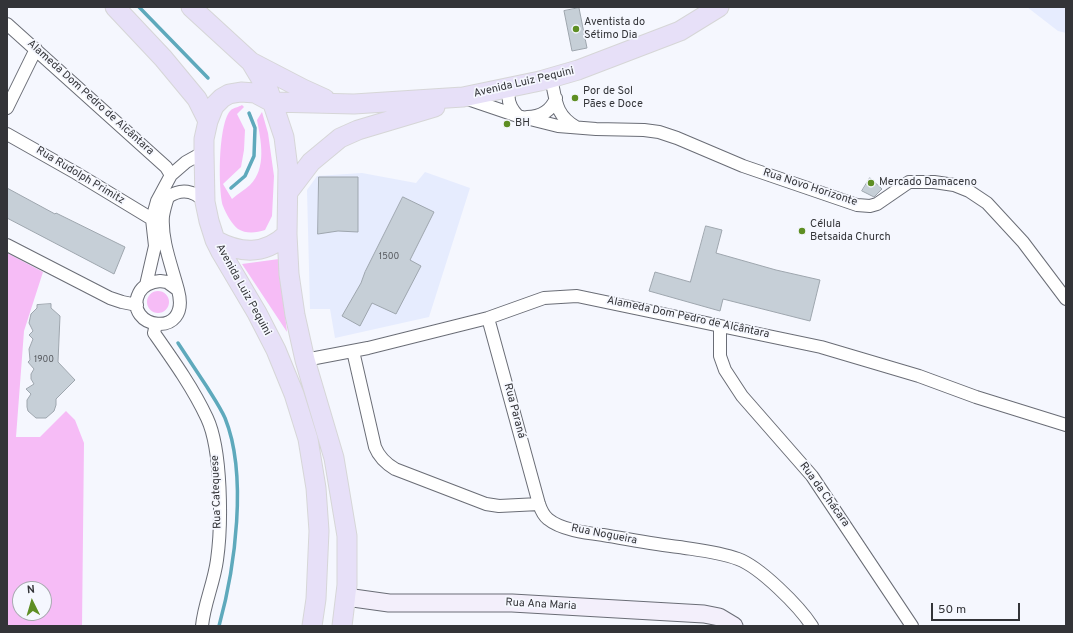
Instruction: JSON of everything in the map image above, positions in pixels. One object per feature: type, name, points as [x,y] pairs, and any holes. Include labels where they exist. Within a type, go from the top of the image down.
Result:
[{"type":"main road","points":[[115,7],[163,58],[197,99],[208,121]]},
{"type":"main road","points":[[191,7],[251,62],[303,90],[339,104]]},
{"type":"main road","name":"Avenida Luiz Pequini","points":[[289,191],[311,162],[340,138],[358,130],[418,113],[461,98],[510,88],[578,70],[674,33],[719,7]]},
{"type":"main road","points":[[251,62],[269,92],[284,137],[289,191],[287,234],[289,274],[305,360],[334,458],[347,536],[346,597],[342,626]]},
{"type":"main road","name":"Avenida Luiz Pequini","points":[[312,626],[316,599],[319,531],[316,488],[308,439],[294,394],[276,350],[257,313],[228,265],[216,240],[205,202],[204,139],[208,121],[216,104],[222,98],[234,92],[255,93],[272,102],[339,104],[461,98]]},
{"type":"main road","points":[[216,240],[231,247],[249,250],[261,249],[274,245],[287,234]]},
{"type":"street","name":"Alameda Dom Pedro de Alcântara","points":[[7,24],[166,167],[170,175]]},
{"type":"street","points":[[7,108],[36,50]]},
{"type":"street","points":[[551,78],[559,110],[562,116],[577,127]]},
{"type":"street","points":[[510,88],[508,96],[510,105],[518,116],[529,117],[542,114],[549,109],[556,98]]},
{"type":"street","name":"Rua Novo Horizonte","points":[[461,98],[518,116],[558,126],[660,132],[742,166],[857,205],[870,206],[877,204],[909,182],[934,182],[954,185],[969,191],[987,203],[1023,242],[1066,299]]},
{"type":"street","name":"Rua Rudolph Primitz","points":[[7,134],[76,173],[152,219]]},
{"type":"street","points":[[204,152],[186,162],[170,175],[157,201],[152,219],[155,246],[146,285],[139,294],[137,305],[141,316],[150,323],[167,323],[172,320],[179,312],[181,302],[166,247],[163,227],[163,215],[168,197],[176,193],[188,191],[197,194],[205,202]]},
{"type":"street","points":[[7,245],[110,298],[137,305]]},
{"type":"street","points":[[146,285],[152,282],[167,282],[178,290]]},
{"type":"street","name":"Alameda Dom Pedro de Alcântara","points":[[305,360],[488,318],[544,298],[577,296],[821,347],[869,360],[1066,425]]},
{"type":"street","name":"Rua Paraná","points":[[488,318],[539,504]]},
{"type":"street","name":"Rua Catequese","points":[[156,324],[154,332],[184,377],[207,419],[212,431],[217,457],[219,524],[218,554],[202,626]]},
{"type":"street","name":"Rua da Chácara","points":[[720,326],[720,356],[725,370],[742,396],[812,476],[912,626]]},
{"type":"street","points":[[353,350],[375,447],[378,456],[386,464],[395,469],[486,504],[499,506],[539,504]]},
{"type":"street","name":"Rua Nogueira","points":[[539,504],[543,514],[548,520],[557,525],[580,532],[714,553],[738,559],[748,564],[765,577],[805,616],[812,626]]},
{"type":"street","name":"Rua Ana Maria","points":[[346,597],[389,603],[512,603],[704,614],[719,617],[734,626]]},
{"type":"shaded area","points":[[1027,7],[1066,7],[1066,33],[1058,31]]},
{"type":"shaded area","points":[[242,105],[244,107],[237,114],[245,130],[241,167],[223,184],[232,199],[250,185],[259,171],[261,162],[261,145],[257,120],[262,112],[268,133],[274,176],[272,216],[265,230],[255,232],[244,232],[238,229],[231,222],[223,206],[221,197],[221,141],[227,117],[231,110]]},
{"type":"shaded area","points":[[425,172],[470,188],[429,317],[335,338],[330,309],[310,309],[307,190],[317,176],[362,173],[416,183]]},
{"type":"shaded area","points":[[7,253],[43,272],[24,331],[16,437],[40,437],[66,411],[75,420],[84,443],[82,626],[7,626]]},
{"type":"shaded area","points":[[279,259],[287,332],[242,264]]},
{"type":"shaded area","points":[[158,291],[166,294],[169,302],[166,310],[158,313],[150,310],[147,302],[150,294]]},
{"type":"building","name":"Aventista do Sétimo Dia","points":[[579,8],[587,48],[572,51],[564,11]]},
{"type":"building","points":[[319,177],[358,177],[358,232],[338,231],[318,234]]},
{"type":"building","name":"Mercado Damaceno","points":[[870,178],[882,189],[874,197],[862,191]]},
{"type":"building","points":[[7,188],[55,214],[56,213],[125,247],[114,274],[7,218]]},
{"type":"building","points":[[403,197],[434,212],[410,260],[421,266],[396,314],[372,303],[360,326],[342,316],[361,283],[365,272]]},
{"type":"building","points":[[706,226],[722,230],[716,253],[776,270],[820,280],[810,321],[723,299],[720,311],[649,291],[655,272],[690,282]]},
{"type":"building","points":[[51,304],[51,308],[60,316],[58,362],[75,380],[56,399],[54,411],[46,418],[36,418],[28,411],[27,407],[27,400],[31,394],[26,389],[34,384],[31,379],[31,374],[34,369],[28,362],[30,360],[29,349],[33,339],[29,335],[33,331],[29,323],[31,314],[37,308],[37,305]]},
{"type":"waterway","points":[[139,7],[208,78]]},
{"type":"waterway","points":[[231,188],[245,176],[254,156],[255,128],[249,113]]},
{"type":"waterway","points":[[178,343],[219,406],[225,418],[232,441],[236,466],[237,522],[230,577],[219,626]]},
{"type":"place","name":"Aventista do Sétimo Dia","points":[[576,29]]},
{"type":"place","name":"Por de Sol Pães e Doce","points":[[575,98]]},
{"type":"place","name":"BH","points":[[507,124]]},
{"type":"place","name":"Mercado Damaceno","points":[[871,183]]},
{"type":"place","name":"Célula Betsaida Church","points":[[802,231]]}]
